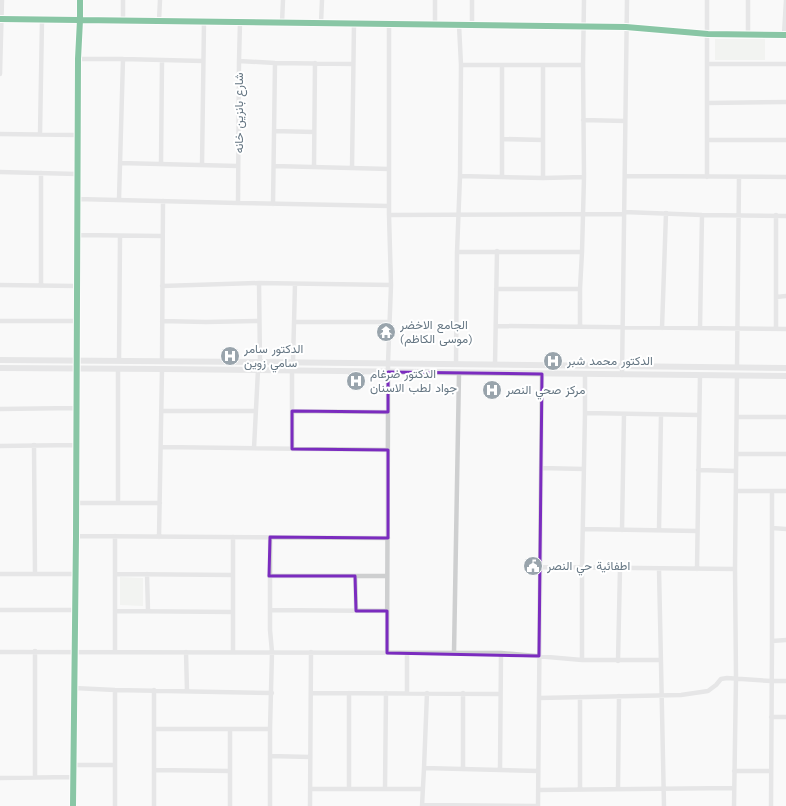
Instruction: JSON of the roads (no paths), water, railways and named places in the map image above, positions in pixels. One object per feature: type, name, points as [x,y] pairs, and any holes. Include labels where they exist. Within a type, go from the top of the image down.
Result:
[{"type":"street","points":[[0,74],[2,0]]},
{"type":"street","points":[[73,806],[76,536],[76,235],[78,199],[77,135],[80,0]]},
{"type":"street","points":[[122,21],[123,0]]},
{"type":"street","points":[[159,21],[160,0]]},
{"type":"street","points":[[282,22],[283,0]]},
{"type":"street","points":[[321,23],[322,0]]},
{"type":"street","points":[[435,0],[435,24]]},
{"type":"street","points":[[472,0],[472,25]]},
{"type":"street","points":[[580,327],[584,177],[584,0]]},
{"type":"street","points":[[622,375],[627,0]]},
{"type":"street","points":[[707,177],[708,0]]},
{"type":"street","points":[[748,0],[748,35]]},
{"type":"street","points":[[1,19],[626,26],[708,34],[785,36],[786,0]]},
{"type":"street","points":[[40,134],[42,20]]},
{"type":"street","points":[[202,165],[204,22]]},
{"type":"street","name":"شارع بانزين خانه","points":[[238,203],[240,22]]},
{"type":"street","points":[[352,168],[354,23]]},
{"type":"street","points":[[387,653],[388,363],[391,285],[389,215],[389,24]]},
{"type":"street","points":[[456,364],[461,65],[459,25]]},
{"type":"street","points":[[78,59],[203,61]]},
{"type":"street","points":[[119,199],[123,59]]},
{"type":"street","points":[[161,164],[162,61]]},
{"type":"street","points":[[239,61],[353,64]]},
{"type":"street","points":[[273,204],[275,63]]},
{"type":"street","points":[[314,167],[315,63]]},
{"type":"street","points":[[708,64],[786,64]]},
{"type":"street","points":[[461,65],[583,65]]},
{"type":"street","points":[[502,65],[502,177]]},
{"type":"street","points":[[543,65],[543,178]]},
{"type":"street","points":[[707,103],[786,102]]},
{"type":"street","points":[[583,120],[625,121]]},
{"type":"street","points":[[274,131],[314,132]]},
{"type":"street","points":[[0,134],[77,135]]},
{"type":"street","points":[[503,139],[543,140]]},
{"type":"street","points":[[707,140],[786,140]]},
{"type":"street","points":[[120,163],[238,166]]},
{"type":"street","points":[[274,166],[389,169]]},
{"type":"street","points":[[0,172],[77,174]]},
{"type":"street","points":[[41,173],[41,286]]},
{"type":"street","points":[[460,176],[543,178],[584,177]]},
{"type":"street","points":[[625,176],[786,178]]},
{"type":"street","points":[[737,367],[739,177]]},
{"type":"street","points":[[78,199],[389,206]]},
{"type":"street","points":[[162,362],[163,201]]},
{"type":"street","points":[[389,215],[666,213],[786,216]]},
{"type":"street","points":[[662,328],[666,213]]},
{"type":"street","points":[[700,328],[702,215]]},
{"type":"street","points":[[776,216],[776,329]]},
{"type":"street","points":[[76,235],[162,236]]},
{"type":"street","points":[[119,361],[120,236]]},
{"type":"street","points":[[457,252],[582,252]]},
{"type":"street","points":[[495,364],[497,252]]},
{"type":"street","points":[[162,286],[259,283],[391,285]]},
{"type":"street","points":[[259,283],[260,362]]},
{"type":"street","points":[[293,362],[295,284]]},
{"type":"street","points":[[0,285],[76,286]]},
{"type":"street","points":[[496,288],[580,289]]},
{"type":"street","points":[[776,297],[786,296]]},
{"type":"street","points":[[0,321],[76,321]]},
{"type":"street","points":[[162,321],[259,321]]},
{"type":"street","points":[[294,322],[389,322]]},
{"type":"street","points":[[496,326],[786,329]]},
{"type":"street","points":[[0,360],[786,368]]},
{"type":"street","points":[[68,361],[68,368]]},
{"type":"street","points":[[84,361],[84,368]]},
{"type":"street","points":[[377,363],[379,367],[377,372]]},
{"type":"street","points":[[401,363],[398,367],[398,370],[401,372]]},
{"type":"street","points":[[608,366],[611,370],[609,375]]},
{"type":"street","points":[[629,375],[628,368],[630,366]]},
{"type":"street","points":[[0,368],[786,376]]},
{"type":"street","points":[[118,369],[118,503]]},
{"type":"street","points":[[160,537],[162,369]]},
{"type":"street","points":[[254,448],[258,370]]},
{"type":"street","points":[[292,371],[292,449]]},
{"type":"street","points":[[454,653],[459,373]]},
{"type":"street","points":[[427,693],[422,806],[538,806],[542,374]]},
{"type":"street","points":[[582,660],[585,374]]},
{"type":"street","points":[[696,569],[700,375]]},
{"type":"street","points":[[734,806],[737,376]]},
{"type":"street","points":[[0,408],[76,408]]},
{"type":"street","points":[[161,411],[256,411]]},
{"type":"street","points":[[292,411],[388,412]]},
{"type":"street","points":[[585,414],[699,415]]},
{"type":"street","points":[[622,530],[624,414]]},
{"type":"street","points":[[659,530],[661,414]]},
{"type":"street","points":[[737,417],[786,417]]},
{"type":"street","points":[[34,445],[35,574]]},
{"type":"street","points":[[0,446],[75,445]]},
{"type":"street","points":[[161,447],[388,450]]},
{"type":"street","points":[[736,454],[786,454]]},
{"type":"street","points":[[541,468],[584,469]]},
{"type":"street","points":[[698,470],[736,471]]},
{"type":"street","points":[[736,491],[786,491]]},
{"type":"street","points":[[771,806],[772,491]]},
{"type":"street","points":[[76,503],[160,503]]},
{"type":"street","points":[[772,528],[786,529]]},
{"type":"street","points":[[583,529],[697,531]]},
{"type":"street","points":[[76,536],[388,538]]},
{"type":"street","points":[[115,536],[115,651]]},
{"type":"street","points":[[233,537],[233,652]]},
{"type":"street","points":[[270,537],[269,576],[272,652],[270,806]]},
{"type":"street","points":[[540,567],[735,569]]},
{"type":"street","points":[[618,661],[620,568]]},
{"type":"street","points":[[659,569],[664,806]]},
{"type":"street","points":[[0,574],[75,574]]},
{"type":"street","points":[[115,574],[233,575]]},
{"type":"street","points":[[147,574],[148,611]]},
{"type":"street","points":[[269,576],[388,576]]},
{"type":"street","points":[[355,576],[356,611]]},
{"type":"street","points":[[0,610],[75,610]]},
{"type":"street","points":[[270,610],[387,611]]},
{"type":"street","points":[[115,611],[233,612]]},
{"type":"street","points":[[772,641],[786,640]]},
{"type":"street","points":[[35,651],[35,777]]},
{"type":"street","points":[[0,652],[115,651],[501,653],[582,660],[661,660]]},
{"type":"street","points":[[186,652],[187,691]]},
{"type":"street","points":[[310,806],[311,652]]},
{"type":"street","points":[[407,653],[407,693]]},
{"type":"street","points":[[500,770],[501,653]]},
{"type":"street","points":[[539,698],[681,695],[708,691],[721,679],[736,678],[786,681]]},
{"type":"street","points":[[74,688],[272,693]]},
{"type":"street","points":[[115,690],[115,806]]},
{"type":"street","points":[[154,690],[154,806]]},
{"type":"street","points":[[311,693],[500,694]]},
{"type":"street","points":[[348,693],[349,789]]},
{"type":"street","points":[[385,790],[386,693]]},
{"type":"street","points":[[463,694],[463,769]]},
{"type":"street","points":[[618,789],[619,696]]},
{"type":"street","points":[[580,697],[580,789]]},
{"type":"street","points":[[771,717],[786,717]]},
{"type":"street","points":[[154,729],[270,729]]},
{"type":"street","points":[[230,730],[230,806]]},
{"type":"street","points":[[270,756],[310,757]]},
{"type":"street","points":[[73,765],[115,765]]},
{"type":"street","points":[[424,768],[538,771]]},
{"type":"street","points":[[154,770],[230,771]]},
{"type":"street","points":[[734,771],[771,771]]},
{"type":"street","points":[[0,778],[73,777]]},
{"type":"street","points":[[538,790],[734,788]]},
{"type":"street","points":[[310,789],[423,789]]},
{"type":"place","name":"الجامع الاخضر (موسى الكاظم)","points":[[386,332]]},
{"type":"place","name":"الدكتور سامر سامي زوين","points":[[230,356]]},
{"type":"place","name":"الدكتور محمد شبر","points":[[553,361]]},
{"type":"place","name":"الدكتور ضرغام جواد لطب الاسنان","points":[[356,381]]},
{"type":"place","name":"مركز صحي النصر","points":[[492,390]]},
{"type":"place","name":"اطفائية حي النصر","points":[[533,566]]}]
